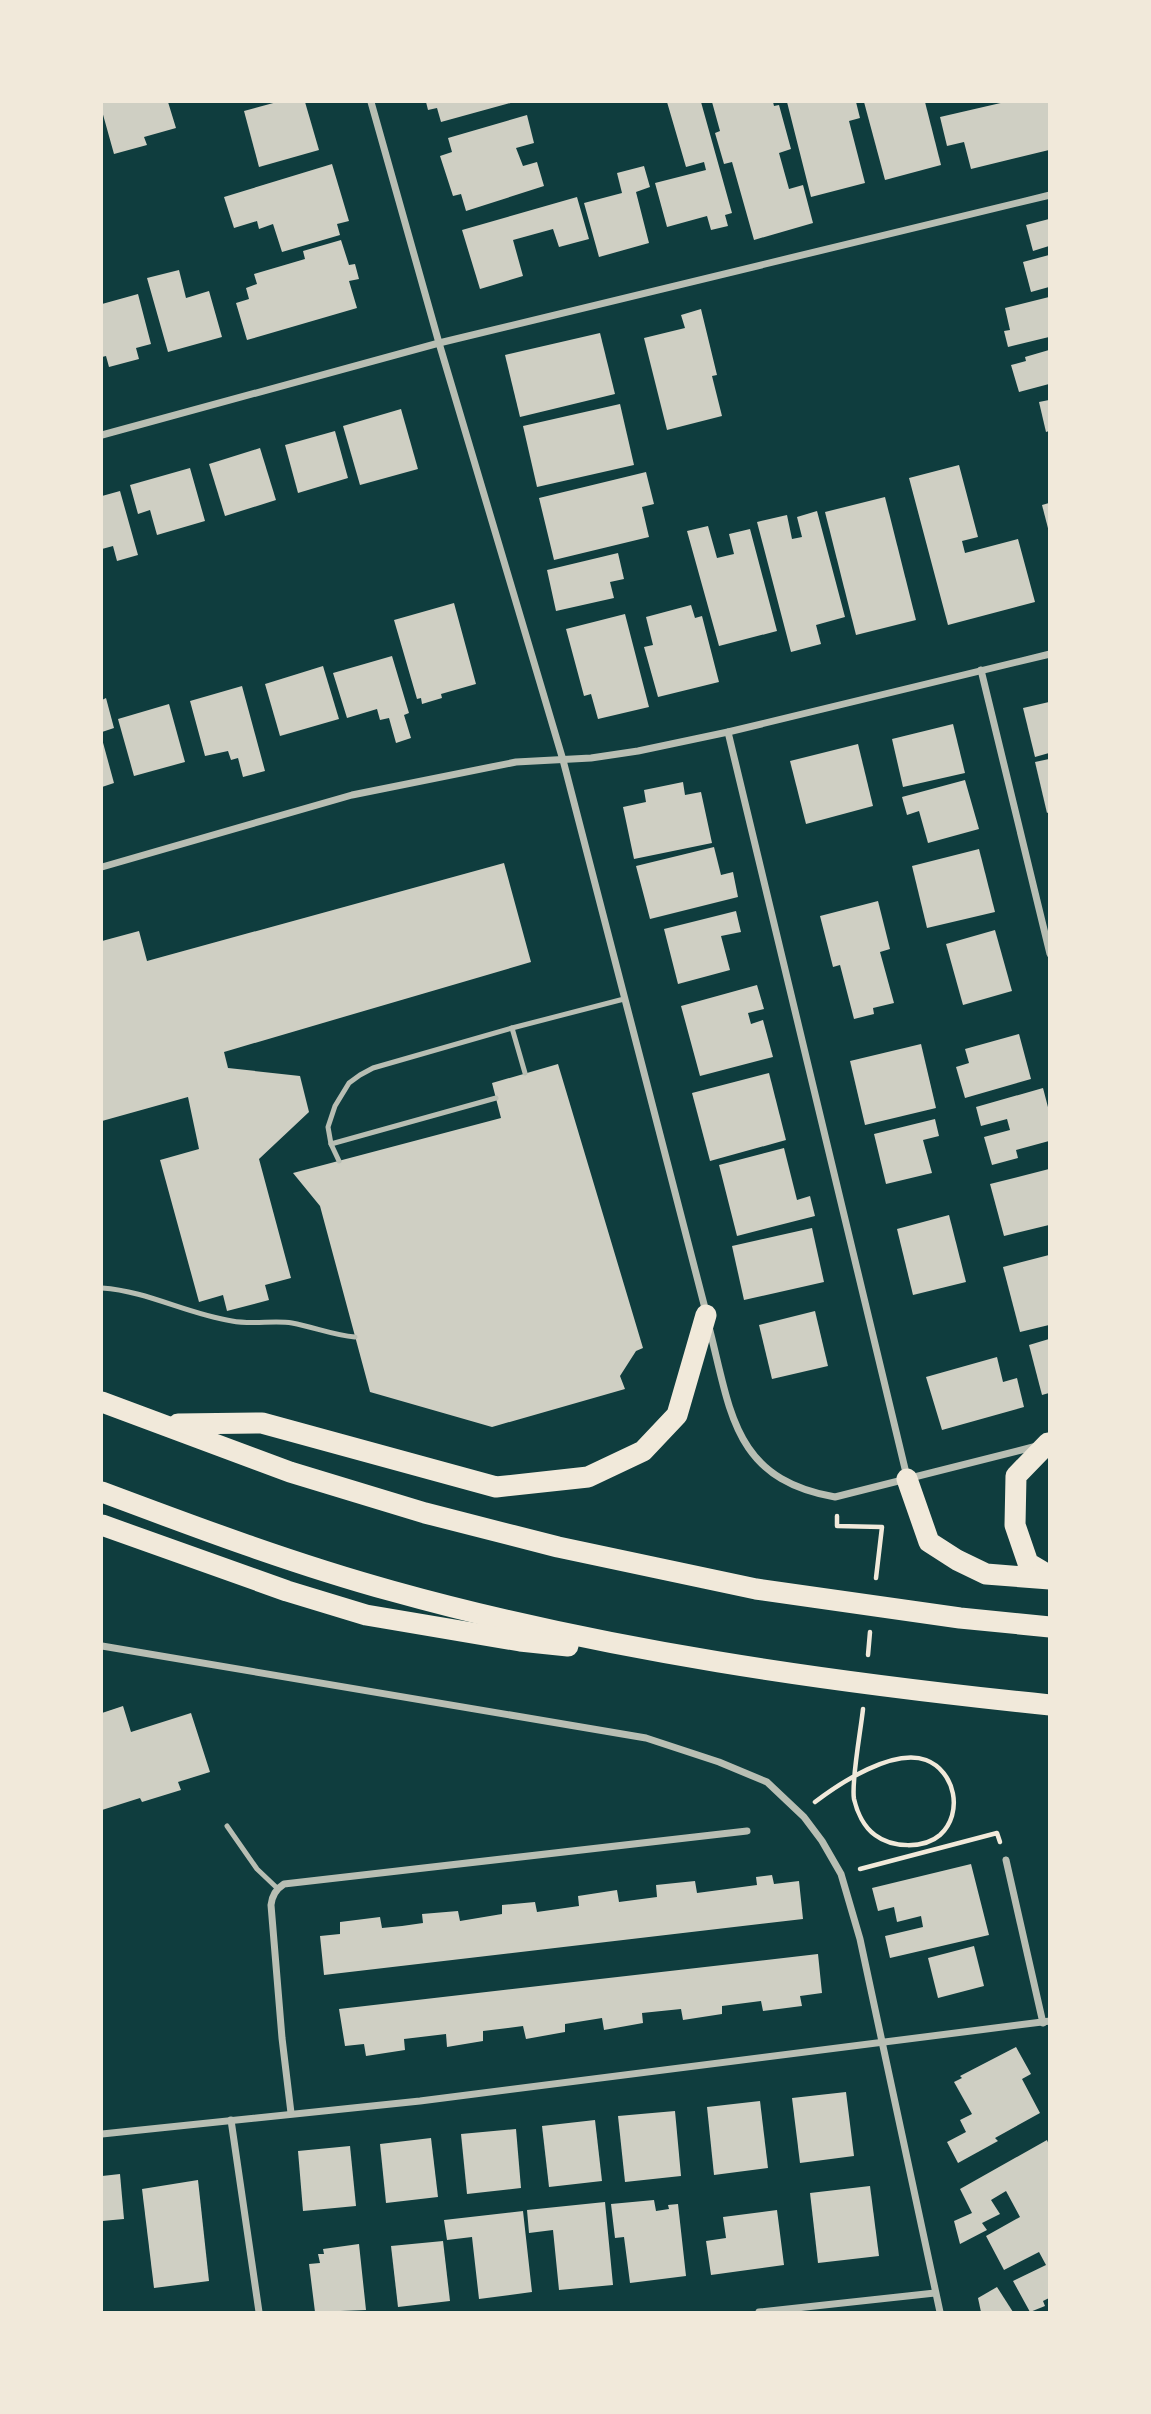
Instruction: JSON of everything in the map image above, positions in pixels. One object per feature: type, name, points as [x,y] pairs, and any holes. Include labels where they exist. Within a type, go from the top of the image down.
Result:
[{"type":"highway","points":[[165,1424],[262,1423],[496,1486],[588,1477],[643,1451],[677,1415],[706,1315]]},
{"type":"highway","points":[[102,1402],[290,1472],[425,1513],[558,1547],[756,1589],[960,1618],[1049,1627]]},
{"type":"highway","points":[[1049,1443],[1016,1476],[1014,1525],[1028,1563],[1049,1577]]},
{"type":"highway","points":[[907,1479],[929,1542],[986,1574],[1049,1577]]},
{"type":"highway","points":[[102,1492],[244,1545],[392,1591],[525,1625],[682,1656]]},
{"type":"highway","points":[[102,1525],[287,1591],[366,1615],[520,1641],[682,1656],[914,1689],[1049,1704]]},
{"type":"street","points":[[371,102],[439,343],[563,760],[737,1432],[750,1453],[788,1483],[807,1492],[835,1497],[1049,1443]]},
{"type":"street","points":[[102,435],[439,343],[1049,195]]},
{"type":"street","points":[[102,867],[352,795],[516,762],[563,760],[638,751],[728,732],[1049,654]]},
{"type":"street","points":[[981,670],[1049,954]]},
{"type":"street","points":[[728,732],[907,1479]]},
{"type":"street","points":[[102,1646],[646,1738],[719,1762],[768,1782],[804,1817],[841,1874],[859,1939],[940,2312]]},
{"type":"street","points":[[291,2113],[271,1905],[277,1888],[284,1884],[747,1831]]},
{"type":"street","points":[[102,2134],[434,2099],[1046,2022],[1006,1860]]},
{"type":"street","points":[[231,2120],[259,2312]]},
{"type":"street","points":[[759,2312],[935,2293]]},
{"type":"lane","points":[[339,1161],[331,1144],[328,1127],[335,1106],[349,1083],[360,1075],[373,1068],[624,999]]},
{"type":"lane","points":[[512,1028],[526,1073]]},
{"type":"lane","points":[[331,1144],[496,1098]]},
{"type":"lane","points":[[102,1288],[136,1292],[233,1321],[290,1322],[338,1336],[355,1337]]},
{"type":"lane","points":[[227,1826],[257,1869],[277,1888]]},
{"type":"path","points":[[835,1497],[837,1526],[882,1527],[876,1584]]},
{"type":"path","points":[[867,1664],[871,1624]]},
{"type":"path","points":[[804,1817],[815,1802],[839,1784],[878,1766],[915,1757],[943,1770],[954,1794],[953,1809],[948,1822],[940,1835],[924,1843],[907,1846],[876,1836],[865,1825],[854,1796],[863,1703]]},
{"type":"path","points":[[841,1874],[998,1833],[1006,1860]]},
{"type":"building","points":[[102,102],[168,102],[176,128],[144,137],[147,145],[114,154]]},
{"type":"building","points":[[277,102],[305,102],[319,150],[259,167],[244,111]]},
{"type":"building","points":[[426,102],[514,102],[441,122],[437,108],[428,110]]},
{"type":"building","points":[[667,102],[701,102],[732,213],[725,215],[728,226],[711,230],[707,216],[667,227],[655,183],[706,170],[704,162],[686,167]]},
{"type":"building","points":[[712,102],[773,102],[774,106],[779,105],[791,149],[779,153],[789,189],[803,185],[813,223],[754,240],[732,162],[724,164],[715,133],[720,131]]},
{"type":"building","points":[[787,102],[856,102],[860,118],[849,121],[865,183],[811,197]]},
{"type":"building","points":[[864,102],[925,102],[941,165],[885,180]]},
{"type":"building","points":[[1005,102],[1049,102],[1049,150],[971,169],[964,142],[947,146],[940,117]]},
{"type":"building","points":[[527,115],[534,143],[516,148],[523,166],[537,162],[544,186],[466,211],[461,194],[453,196],[440,156],[452,152],[448,138]]},
{"type":"building","points":[[332,164],[349,221],[337,224],[340,235],[282,252],[273,224],[259,229],[257,221],[234,228],[224,197]]},
{"type":"building","points":[[644,166],[650,187],[636,192],[649,243],[599,257],[584,203],[622,193],[617,173]]},
{"type":"building","points":[[577,197],[589,239],[559,247],[553,229],[513,240],[523,276],[480,289],[462,230]]},
{"type":"building","points":[[1049,219],[1049,246],[1033,251],[1026,225]]},
{"type":"building","points":[[341,240],[349,265],[355,264],[359,279],[349,281],[357,308],[247,340],[236,303],[249,299],[246,288],[257,284],[254,274],[305,259],[303,251]]},
{"type":"building","points":[[1049,255],[1049,287],[1031,292],[1023,262]]},
{"type":"building","points":[[179,270],[186,298],[209,291],[222,337],[168,352],[147,278]]},
{"type":"building","points":[[138,294],[151,344],[136,348],[139,359],[109,367],[106,356],[102,357],[102,304]]},
{"type":"building","points":[[1049,297],[1049,337],[1008,347],[1004,331],[1010,330],[1005,308]]},
{"type":"building","points":[[701,309],[717,375],[712,376],[722,416],[667,430],[644,338],[685,328],[681,315]]},
{"type":"building","points":[[600,333],[615,394],[520,417],[505,355]]},
{"type":"building","points":[[1049,350],[1049,384],[1019,392],[1011,365],[1026,361],[1025,357]]},
{"type":"building","points":[[1049,400],[1049,431],[1046,432],[1039,402]]},
{"type":"building","points":[[620,404],[634,465],[537,487],[523,426]]},
{"type":"building","points":[[401,409],[418,469],[360,485],[343,426]]},
{"type":"building","points":[[335,431],[348,478],[298,493],[285,445]]},
{"type":"building","points":[[260,448],[276,500],[225,516],[209,464]]},
{"type":"building","points":[[959,465],[978,537],[962,541],[965,553],[1018,539],[1035,602],[948,625],[909,478]]},
{"type":"building","points":[[190,468],[205,521],[157,535],[150,510],[138,514],[130,485]]},
{"type":"building","points":[[646,472],[654,504],[642,507],[649,537],[554,560],[539,498]]},
{"type":"building","points":[[120,491],[138,555],[117,561],[113,546],[102,549],[102,496]]},
{"type":"building","points":[[885,497],[916,620],[856,635],[825,512]]},
{"type":"building","points":[[1049,503],[1049,532],[1042,505]]},
{"type":"building","points":[[817,511],[845,617],[816,625],[821,644],[791,652],[757,522],[787,515],[792,539],[802,537],[797,517]]},
{"type":"building","points":[[708,526],[717,558],[734,554],[729,534],[750,529],[777,631],[719,646],[687,531]]},
{"type":"building","points":[[618,553],[624,579],[610,582],[614,598],[556,611],[547,570]]},
{"type":"building","points":[[454,603],[476,684],[441,694],[442,698],[422,704],[421,698],[417,699],[394,620]]},
{"type":"building","points":[[691,605],[695,618],[702,616],[719,682],[658,697],[644,647],[653,645],[646,617]]},
{"type":"building","points":[[625,614],[649,707],[598,719],[591,694],[584,696],[566,629]]},
{"type":"building","points":[[392,656],[409,713],[404,715],[411,738],[396,743],[389,718],[380,720],[377,709],[347,718],[333,673]]},
{"type":"building","points":[[323,666],[339,719],[280,736],[265,684]]},
{"type":"building","points":[[242,686],[265,771],[243,777],[238,758],[231,760],[228,751],[205,756],[190,701]]},
{"type":"building","points":[[106,698],[114,728],[102,732],[102,700]]},
{"type":"building","points":[[1049,702],[1049,753],[1035,757],[1023,708]]},
{"type":"building","points":[[169,704],[185,762],[134,776],[118,719]]},
{"type":"building","points":[[953,724],[965,773],[903,787],[892,739]]},
{"type":"building","points":[[102,739],[114,783],[102,787]]},
{"type":"building","points":[[858,744],[873,806],[806,824],[790,761]]},
{"type":"building","points":[[1049,759],[1049,812],[1047,813],[1035,762]]},
{"type":"building","points":[[965,780],[979,829],[928,843],[919,811],[907,815],[902,797]]},
{"type":"building","points":[[683,782],[685,795],[701,792],[712,843],[634,859],[623,807],[646,802],[644,790]]},
{"type":"building","points":[[714,847],[721,875],[733,872],[738,897],[650,919],[636,866]]},
{"type":"building","points":[[979,849],[995,912],[927,928],[912,866]]},
{"type":"building","points":[[504,863],[531,962],[224,1052],[228,1068],[300,1076],[309,1112],[259,1159],[291,1278],[265,1285],[269,1300],[227,1311],[223,1295],[199,1302],[160,1160],[199,1149],[188,1097],[102,1121],[102,941],[139,931],[147,961]]},
{"type":"building","points":[[878,901],[890,949],[880,952],[894,1003],[873,1008],[874,1014],[854,1019],[840,965],[833,967],[820,916]]},
{"type":"building","points":[[736,911],[741,932],[721,936],[730,970],[678,984],[664,929]]},
{"type":"building","points":[[995,930],[1012,991],[963,1005],[946,944]]},
{"type":"building","points":[[757,985],[764,1009],[748,1013],[751,1024],[763,1020],[773,1057],[700,1076],[681,1006]]},
{"type":"building","points":[[1019,1034],[1031,1079],[965,1098],[956,1067],[969,1063],[965,1049]]},
{"type":"building","points":[[921,1044],[936,1108],[865,1125],[850,1061]]},
{"type":"building","points":[[558,1064],[643,1348],[636,1351],[620,1376],[625,1389],[492,1427],[370,1392],[320,1206],[293,1173],[501,1118],[492,1083]]},
{"type":"building","points":[[769,1073],[786,1140],[710,1161],[692,1093]]},
{"type":"building","points":[[1043,1088],[1049,1111],[1049,1141],[1016,1150],[1018,1158],[992,1165],[984,1137],[1010,1130],[1007,1119],[981,1126],[976,1107]]},
{"type":"building","points":[[935,1119],[939,1136],[923,1140],[932,1173],[886,1184],[874,1134]]},
{"type":"building","points":[[784,1148],[797,1200],[810,1196],[815,1216],[737,1236],[719,1165]]},
{"type":"building","points":[[1049,1169],[1049,1225],[1004,1236],[990,1184]]},
{"type":"building","points":[[949,1215],[966,1282],[913,1295],[897,1229]]},
{"type":"building","points":[[812,1228],[824,1282],[744,1300],[732,1246]]},
{"type":"building","points":[[1049,1255],[1049,1325],[1020,1332],[1003,1267]]},
{"type":"building","points":[[815,1311],[828,1366],[772,1379],[759,1325]]},
{"type":"building","points":[[1049,1339],[1049,1393],[1042,1395],[1029,1345]]},
{"type":"building","points":[[997,1357],[1003,1382],[1017,1378],[1024,1407],[942,1430],[926,1377]]},
{"type":"building","points":[[123,1706],[131,1732],[191,1713],[210,1772],[178,1782],[181,1790],[142,1802],[140,1798],[102,1810],[102,1713]]},
{"type":"building","points":[[971,1864],[989,1935],[890,1958],[885,1936],[923,1927],[921,1916],[897,1922],[894,1907],[878,1911],[872,1888]]},
{"type":"building","points":[[772,1875],[774,1884],[799,1881],[803,1919],[324,1975],[320,1936],[340,1934],[340,1922],[380,1917],[382,1928],[423,1923],[422,1914],[458,1911],[460,1921],[502,1914],[502,1905],[535,1902],[537,1912],[579,1906],[578,1896],[617,1890],[619,1902],[657,1897],[656,1885],[695,1881],[697,1893],[757,1885],[756,1877]]},
{"type":"building","points":[[974,1946],[984,1986],[938,1998],[928,1958]]},
{"type":"building","points":[[818,1954],[822,1993],[800,1996],[802,2006],[763,2011],[761,2001],[722,2006],[722,2014],[683,2020],[681,2009],[642,2013],[643,2023],[604,2030],[602,2018],[565,2024],[565,2032],[526,2039],[523,2026],[483,2031],[483,2041],[447,2047],[446,2034],[404,2039],[405,2050],[366,2056],[364,2044],[345,2046],[339,2009]]},
{"type":"building","points":[[1016,2047],[1031,2074],[1022,2079],[1040,2113],[958,2163],[947,2142],[966,2132],[960,2120],[972,2114],[954,2082],[962,2078],[960,2076]]},
{"type":"building","points":[[846,2092],[854,2156],[800,2163],[792,2098]]},
{"type":"building","points":[[760,2101],[768,2168],[714,2175],[707,2107]]},
{"type":"building","points":[[675,2111],[681,2176],[625,2182],[618,2116]]},
{"type":"building","points":[[595,2120],[602,2181],[549,2187],[542,2126]]},
{"type":"building","points":[[516,2129],[521,2188],[467,2194],[461,2134]]},
{"type":"building","points":[[431,2138],[438,2197],[386,2203],[380,2144]]},
{"type":"building","points":[[1047,2140],[1049,2298],[1043,2301],[1045,2306],[1030,2312],[1013,2281],[1046,2265],[1039,2252],[1004,2270],[986,2236],[1020,2217],[1006,2191],[991,2200],[1000,2214],[982,2223],[987,2230],[960,2244],[954,2221],[972,2213],[960,2189]]},
{"type":"building","points":[[350,2146],[356,2206],[303,2211],[298,2151]]},
{"type":"building","points":[[120,2174],[124,2219],[102,2221],[102,2176]]},
{"type":"building","points":[[198,2180],[209,2281],[154,2288],[142,2189]]},
{"type":"building","points":[[870,2186],[879,2256],[818,2263],[810,2193]]},
{"type":"building","points":[[654,2200],[656,2211],[678,2204],[686,2276],[630,2283],[624,2237],[615,2238],[611,2204]]},
{"type":"building","points":[[605,2202],[613,2285],[559,2290],[553,2230],[529,2233],[527,2210]]},
{"type":"building","points":[[777,2210],[784,2265],[711,2275],[706,2241],[726,2238],[723,2217]]},
{"type":"building","points":[[523,2211],[532,2292],[479,2299],[472,2237],[447,2240],[444,2220]]},
{"type":"building","points":[[443,2241],[450,2301],[398,2307],[391,2246]]},
{"type":"building","points":[[359,2244],[366,2310],[315,2312],[309,2264],[320,2263],[318,2254],[324,2254],[323,2249]]},
{"type":"building","points":[[997,2287],[1013,2312],[981,2312],[978,2298]]}]
